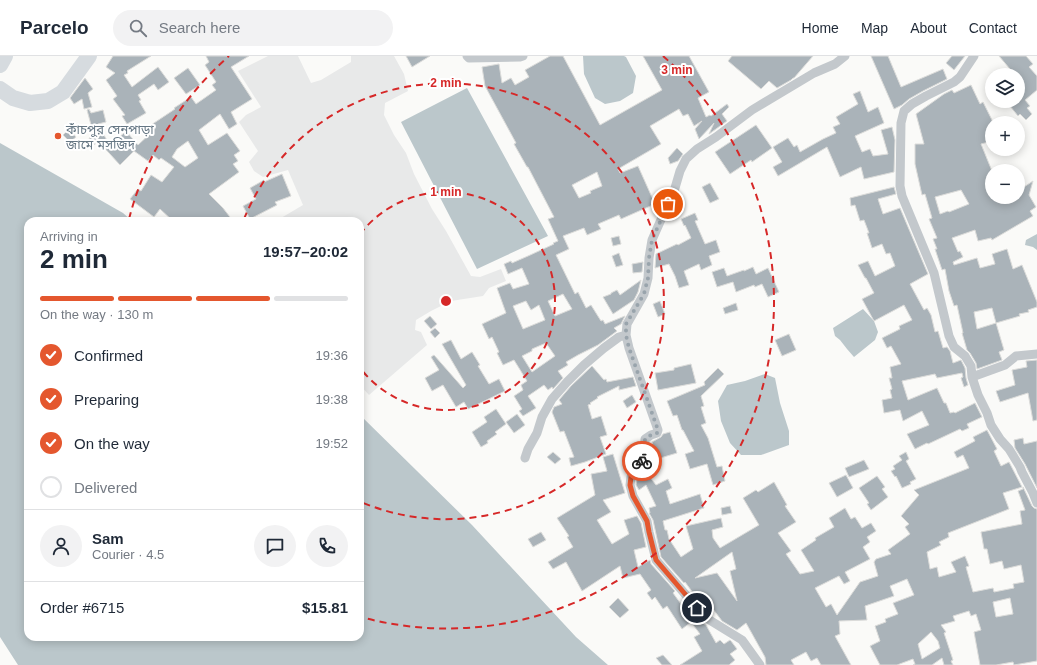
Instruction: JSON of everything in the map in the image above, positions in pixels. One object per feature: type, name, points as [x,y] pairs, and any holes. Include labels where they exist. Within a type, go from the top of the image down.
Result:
[{"type":"highway","points":[[0,61],[4,56]]},
{"type":"highway","points":[[0,65],[4,56]]},
{"type":"highway","points":[[0,89],[13,98],[30,103],[48,101],[63,92],[89,56]]},
{"type":"street","points":[[467,56],[470,58],[523,56]]},
{"type":"street","points":[[760,665],[742,640],[703,616],[656,560],[647,521],[633,496],[630,485],[631,477],[637,472],[644,457],[645,439],[657,433],[658,430],[636,372],[626,335],[626,324],[644,294],[648,278],[652,240],[686,159],[697,149],[716,137],[752,110],[814,73],[835,64],[845,56]]},
{"type":"street","points":[[974,56],[960,77],[954,82],[912,104],[904,111],[901,123],[900,186],[902,196],[934,273],[949,336],[954,347],[965,356],[971,366],[972,377],[978,395],[991,425],[1018,463],[1037,503]]},
{"type":"street","points":[[525,458],[528,449],[538,433],[542,417],[552,398],[584,365],[619,337],[626,335]]},
{"type":"street","points":[[972,377],[1005,365],[1016,356],[1037,354]]},
{"type":"shaded area","points":[[268,56],[298,56],[311,83],[321,80],[351,62],[351,56],[394,56],[404,74],[408,91],[385,103],[384,115],[394,135],[406,153],[414,174],[432,209],[471,276],[480,277],[501,269],[506,281],[489,288],[483,296],[451,301],[416,320],[415,330],[421,332],[427,345],[369,395],[364,389],[364,217],[283,217],[303,205],[288,170],[263,177],[254,171],[249,162],[258,151],[239,122],[246,115],[261,107],[238,71]]},
{"type":"shaded area","points":[[583,56],[626,57],[636,76],[633,93],[620,101],[605,104],[595,98],[584,74]]},
{"type":"shaded area","points":[[467,88],[548,236],[477,269],[401,122]]},
{"type":"shaded area","points":[[0,143],[123,213],[128,217],[24,217],[24,641],[364,641],[364,419],[472,525],[576,637],[608,665],[18,665],[0,637]]},
{"type":"shaded area","points":[[1037,234],[1037,250],[1033,247],[1025,245],[1026,240]]},
{"type":"shaded area","points":[[863,309],[874,321],[878,332],[875,340],[854,357],[835,336],[833,328]]},
{"type":"shaded area","points":[[765,374],[775,378],[780,403],[789,431],[789,445],[761,455],[741,455],[730,443],[721,421],[718,401],[727,385]]},
{"type":"building","points":[[113,56],[151,56],[127,71],[128,73],[124,75],[132,87],[158,67],[169,82],[158,90],[154,84],[138,95],[141,100],[139,101],[146,113],[127,124],[122,116],[125,115],[113,99],[117,96],[106,80],[115,73],[106,67]]},
{"type":"building","points":[[206,56],[249,56],[231,67],[252,99],[231,112],[237,124],[229,129],[220,114],[199,130],[208,145],[227,133],[240,151],[234,155],[238,161],[233,164],[239,172],[209,194],[230,217],[169,217],[160,209],[154,217],[130,199],[138,189],[141,191],[151,175],[162,182],[174,167],[161,158],[159,160],[153,155],[148,161],[134,151],[120,165],[99,142],[93,145],[89,138],[94,136],[87,110],[89,109],[91,113],[103,110],[106,122],[98,124],[110,146],[126,131],[138,145],[154,130],[151,125],[175,109],[174,108],[191,97],[196,104],[216,90],[212,85],[216,82],[205,65],[209,62]],"holes":[[[188,141],[198,158],[185,167],[172,157],[177,149]]]},
{"type":"building","points":[[406,56],[430,56],[412,67]]},
{"type":"building","points":[[550,56],[563,56],[600,125],[662,90],[643,56],[689,56],[709,92],[698,98],[706,117],[711,116],[727,104],[729,107],[722,114],[727,121],[709,134],[714,123],[699,139],[695,129],[702,121],[694,126],[688,114],[683,116],[679,109],[650,126],[661,144],[618,169],[620,173],[638,166],[655,204],[621,219],[619,215],[598,224],[601,229],[587,235],[584,228],[563,236],[569,249],[556,255],[575,294],[578,292],[586,308],[591,305],[601,321],[603,320],[605,324],[625,316],[621,324],[614,328],[617,331],[598,345],[566,362],[568,365],[558,371],[563,378],[553,389],[552,387],[548,390],[544,385],[528,396],[536,408],[523,416],[519,411],[522,409],[514,396],[523,390],[521,385],[527,381],[514,360],[503,365],[492,337],[489,339],[482,324],[506,313],[497,288],[510,283],[513,289],[529,284],[522,268],[508,274],[504,264],[511,261],[512,263],[558,241],[548,219],[554,217],[528,167],[514,144],[516,143],[485,86],[482,67],[499,64],[502,83],[511,78],[515,85],[529,77],[525,70]],"holes":[[[597,172],[602,186],[579,198],[572,185]],[[563,294],[572,309],[555,316],[548,301]],[[526,301],[531,310],[539,305],[545,320],[523,329],[513,306]],[[546,343],[555,356],[532,372],[522,356],[532,351],[532,349]]]},
{"type":"building","points":[[732,56],[813,56],[791,80],[777,88],[769,81],[761,89],[728,61]]},
{"type":"building","points":[[871,56],[888,56],[901,87],[943,69],[947,79],[923,91],[894,109]]},
{"type":"building","points":[[952,56],[965,56],[954,70],[946,63]]},
{"type":"building","points":[[999,56],[1026,56],[1033,64],[1029,67],[1037,76],[1037,90],[1025,100],[1025,68],[1009,68]]},
{"type":"building","points":[[188,68],[200,85],[186,94],[174,78]]},
{"type":"building","points":[[85,78],[93,89],[88,93],[92,107],[84,109],[82,99],[74,104],[70,98]]},
{"type":"building","points":[[971,85],[980,104],[983,102],[990,116],[985,116],[985,143],[981,144],[989,164],[985,164],[985,204],[1025,204],[1025,186],[1033,181],[1029,195],[1036,207],[1030,211],[1033,216],[992,240],[991,238],[978,241],[975,230],[952,238],[958,252],[960,251],[963,257],[953,262],[954,265],[977,258],[980,268],[995,264],[992,254],[1007,249],[1013,269],[1022,265],[1037,302],[1037,307],[1028,310],[1029,312],[1019,314],[1020,316],[996,323],[1004,350],[999,352],[1002,360],[977,369],[976,363],[967,350],[957,305],[954,306],[949,291],[945,269],[942,270],[935,249],[937,249],[933,239],[937,238],[929,219],[932,218],[925,194],[922,195],[915,164],[915,144],[924,144],[916,114],[952,90],[954,93]],"holes":[[[961,190],[969,204],[940,214],[935,197]],[[992,308],[996,323],[977,329],[974,312]]]},
{"type":"building","points":[[860,91],[868,112],[878,107],[884,123],[855,136],[862,152],[870,149],[873,156],[888,154],[881,130],[892,127],[895,140],[894,172],[864,179],[861,167],[840,177],[827,147],[778,176],[773,167],[782,162],[773,147],[788,138],[794,147],[797,145],[800,152],[836,133],[833,127],[840,124],[836,117],[858,104],[853,94]]},
{"type":"building","points":[[1025,100],[1030,106],[1027,108],[1032,114],[1026,120],[1025,116],[1020,114],[1018,116],[1012,108],[1025,108]]},
{"type":"building","points":[[756,125],[772,148],[752,162],[751,160],[730,174],[715,152]]},
{"type":"building","points":[[69,129],[76,137],[70,142],[63,135]]},
{"type":"building","points":[[677,148],[683,154],[678,161],[670,164],[668,158]]},
{"type":"building","points":[[282,174],[291,196],[275,202],[277,205],[254,217],[249,217],[243,206],[256,199],[250,188],[264,180],[264,182]]},
{"type":"building","points":[[710,183],[719,199],[710,203],[702,187]]},
{"type":"building","points":[[894,187],[896,194],[878,199],[883,214],[900,208],[928,274],[910,284],[924,310],[927,308],[931,315],[935,332],[938,331],[943,348],[947,347],[950,351],[953,363],[961,360],[965,368],[968,385],[964,387],[961,378],[963,377],[962,373],[937,378],[935,374],[902,381],[908,400],[937,388],[950,413],[955,413],[975,403],[982,417],[967,424],[969,428],[962,431],[960,429],[915,449],[907,434],[929,425],[922,411],[903,421],[900,410],[884,413],[882,400],[892,398],[890,390],[892,389],[889,378],[892,378],[890,367],[901,364],[891,346],[887,348],[882,338],[900,329],[899,326],[912,320],[904,305],[874,321],[862,299],[874,293],[858,265],[868,261],[875,276],[895,266],[890,253],[886,254],[882,244],[872,248],[867,233],[869,233],[864,220],[860,221],[855,205],[851,206],[850,198]]},
{"type":"building","points":[[695,213],[698,220],[695,221],[705,244],[716,240],[720,252],[709,256],[712,265],[701,270],[699,264],[684,271],[689,285],[679,288],[669,264],[655,268],[656,254],[691,238],[681,219]]},
{"type":"building","points":[[619,236],[621,244],[613,246],[611,238]]},
{"type":"building","points":[[619,253],[623,265],[616,267],[612,256]]},
{"type":"building","points":[[643,262],[642,272],[633,273],[632,264]]},
{"type":"building","points":[[753,267],[756,274],[768,268],[779,292],[768,297],[762,284],[755,287],[754,285],[736,292],[733,282],[717,287],[712,272],[724,268],[727,276]]},
{"type":"building","points":[[641,280],[634,300],[613,314],[603,297],[617,290],[620,295]]},
{"type":"building","points":[[660,301],[665,314],[658,317],[653,304]]},
{"type":"building","points":[[736,303],[738,310],[725,314],[723,308]]},
{"type":"building","points":[[430,316],[437,324],[431,329],[424,321]]},
{"type":"building","points":[[435,328],[440,333],[435,338],[430,332]]},
{"type":"building","points":[[789,334],[796,350],[782,356],[775,340]]},
{"type":"building","points":[[451,340],[461,359],[472,352],[480,365],[478,366],[489,384],[499,379],[505,391],[468,409],[464,402],[456,407],[443,385],[432,391],[425,378],[439,370],[431,357],[434,355],[463,388],[466,385],[442,344]]},
{"type":"building","points":[[1037,360],[1037,420],[1033,421],[1028,393],[1000,402],[996,391],[1015,385],[1012,370],[1027,367],[1026,361]]},
{"type":"building","points":[[691,364],[696,383],[658,390],[655,373],[674,370],[674,368]]},
{"type":"building","points":[[592,366],[604,380],[606,379],[607,382],[633,377],[636,386],[619,390],[619,386],[597,397],[598,398],[588,405],[592,419],[601,416],[607,435],[600,437],[606,454],[571,466],[569,458],[574,457],[564,431],[560,432],[552,412],[554,407],[562,404],[559,400],[571,386]]},
{"type":"building","points":[[718,368],[724,374],[701,396],[704,406],[701,407],[706,423],[701,425],[708,438],[717,467],[722,466],[725,481],[713,485],[707,464],[690,469],[685,454],[694,451],[682,430],[677,415],[673,416],[667,401],[705,385],[704,382]]},
{"type":"building","points":[[632,395],[636,402],[627,408],[623,401]]},
{"type":"building","points":[[496,409],[506,424],[495,432],[497,434],[487,441],[488,443],[481,447],[472,432],[487,422],[484,417]]},
{"type":"building","points":[[517,414],[525,425],[514,433],[506,422]]},
{"type":"building","points":[[987,430],[997,449],[994,451],[1001,466],[1009,462],[1022,487],[1003,493],[1009,509],[948,533],[949,537],[939,542],[941,545],[927,552],[930,569],[937,567],[939,577],[956,572],[951,562],[965,556],[969,566],[966,567],[973,592],[993,588],[994,592],[1014,588],[1013,584],[1024,582],[1021,565],[1004,569],[1002,561],[990,564],[987,549],[984,549],[981,532],[1022,524],[1020,511],[1025,510],[1018,491],[1023,489],[1023,487],[1032,506],[1037,509],[1037,661],[1014,665],[1013,662],[996,665],[980,665],[974,632],[981,630],[976,614],[971,616],[969,611],[953,616],[955,621],[941,625],[946,632],[944,633],[953,660],[951,661],[953,665],[944,665],[942,658],[932,665],[913,665],[915,664],[913,659],[897,665],[880,665],[870,646],[880,641],[875,626],[886,622],[885,619],[898,614],[893,603],[914,595],[907,579],[890,586],[894,596],[865,606],[867,620],[839,621],[840,634],[835,636],[851,665],[821,665],[817,658],[811,661],[806,652],[791,660],[794,665],[766,665],[765,657],[746,623],[737,630],[722,621],[707,601],[702,605],[685,582],[684,583],[661,557],[653,520],[649,513],[649,508],[656,506],[646,485],[639,490],[636,485],[637,480],[646,472],[656,485],[668,479],[672,488],[666,491],[670,504],[700,494],[704,508],[663,521],[669,539],[681,557],[693,549],[686,526],[721,518],[723,527],[712,530],[713,538],[720,548],[759,525],[743,498],[756,490],[758,492],[774,482],[787,505],[785,506],[796,522],[778,533],[791,551],[786,554],[800,574],[814,571],[801,550],[816,540],[815,538],[834,527],[829,518],[845,508],[851,519],[855,517],[862,528],[871,523],[876,531],[867,537],[870,542],[863,547],[870,559],[845,572],[850,581],[844,584],[839,576],[815,588],[826,607],[831,604],[837,615],[860,582],[878,576],[874,562],[876,559],[891,554],[888,550],[910,534],[905,527],[909,524],[901,516],[919,495],[914,490],[969,468],[963,455],[957,458],[954,452],[975,441],[973,437]],"holes":[[[732,552],[736,569],[730,571],[737,601],[717,573],[695,578]],[[1010,598],[1013,614],[996,617],[993,602]],[[931,632],[938,641],[940,648],[922,659],[918,644]]]},
{"type":"building","points":[[670,432],[677,453],[657,459],[652,442],[661,437],[663,434]]},
{"type":"building","points":[[1023,438],[1024,444],[1037,441],[1037,488],[1015,448],[1014,440]]},
{"type":"building","points":[[553,452],[561,459],[555,464],[547,457]]},
{"type":"building","points":[[906,452],[909,459],[906,461],[916,479],[910,482],[911,484],[902,488],[896,476],[895,477],[891,471],[895,469],[893,466],[902,460],[899,456]]},
{"type":"building","points":[[613,454],[625,493],[603,500],[611,512],[597,520],[612,544],[629,534],[624,520],[637,516],[641,523],[646,547],[634,550],[638,567],[650,560],[651,564],[675,591],[673,593],[681,604],[684,602],[698,620],[706,625],[716,643],[720,640],[724,644],[730,640],[731,641],[737,649],[730,654],[735,660],[729,665],[680,665],[702,651],[694,637],[700,634],[691,622],[682,629],[667,606],[663,609],[655,597],[652,600],[647,593],[651,590],[640,574],[623,578],[620,566],[582,591],[566,562],[553,569],[548,562],[573,547],[567,537],[569,536],[557,518],[595,495],[591,474],[607,471],[603,457]]},
{"type":"building","points":[[864,460],[869,469],[849,477],[845,468]]},
{"type":"building","points":[[846,475],[853,488],[837,497],[829,483]]},
{"type":"building","points":[[877,476],[885,487],[882,489],[888,497],[871,510],[867,504],[869,503],[859,488]]},
{"type":"building","points":[[730,506],[732,513],[722,515],[721,508]]},
{"type":"building","points":[[541,532],[546,540],[533,547],[528,539]]},
{"type":"building","points":[[618,598],[629,610],[620,618],[609,607]]},
{"type":"building","points":[[663,655],[672,665],[662,665],[656,658]]},
{"type":"way so far","points":[[642,461],[644,457],[645,439],[657,433],[658,430],[636,372],[626,335],[626,324],[644,294],[648,278],[652,240],[668,204]]},
{"type":"place","name":"কাঁচপুর সেনপাড়া জামে মসজিদ","points":[[58,136]]},
{"type":"route","points":[[642,461],[637,472],[631,477],[630,485],[633,496],[647,521],[656,560],[697,608]]}]
